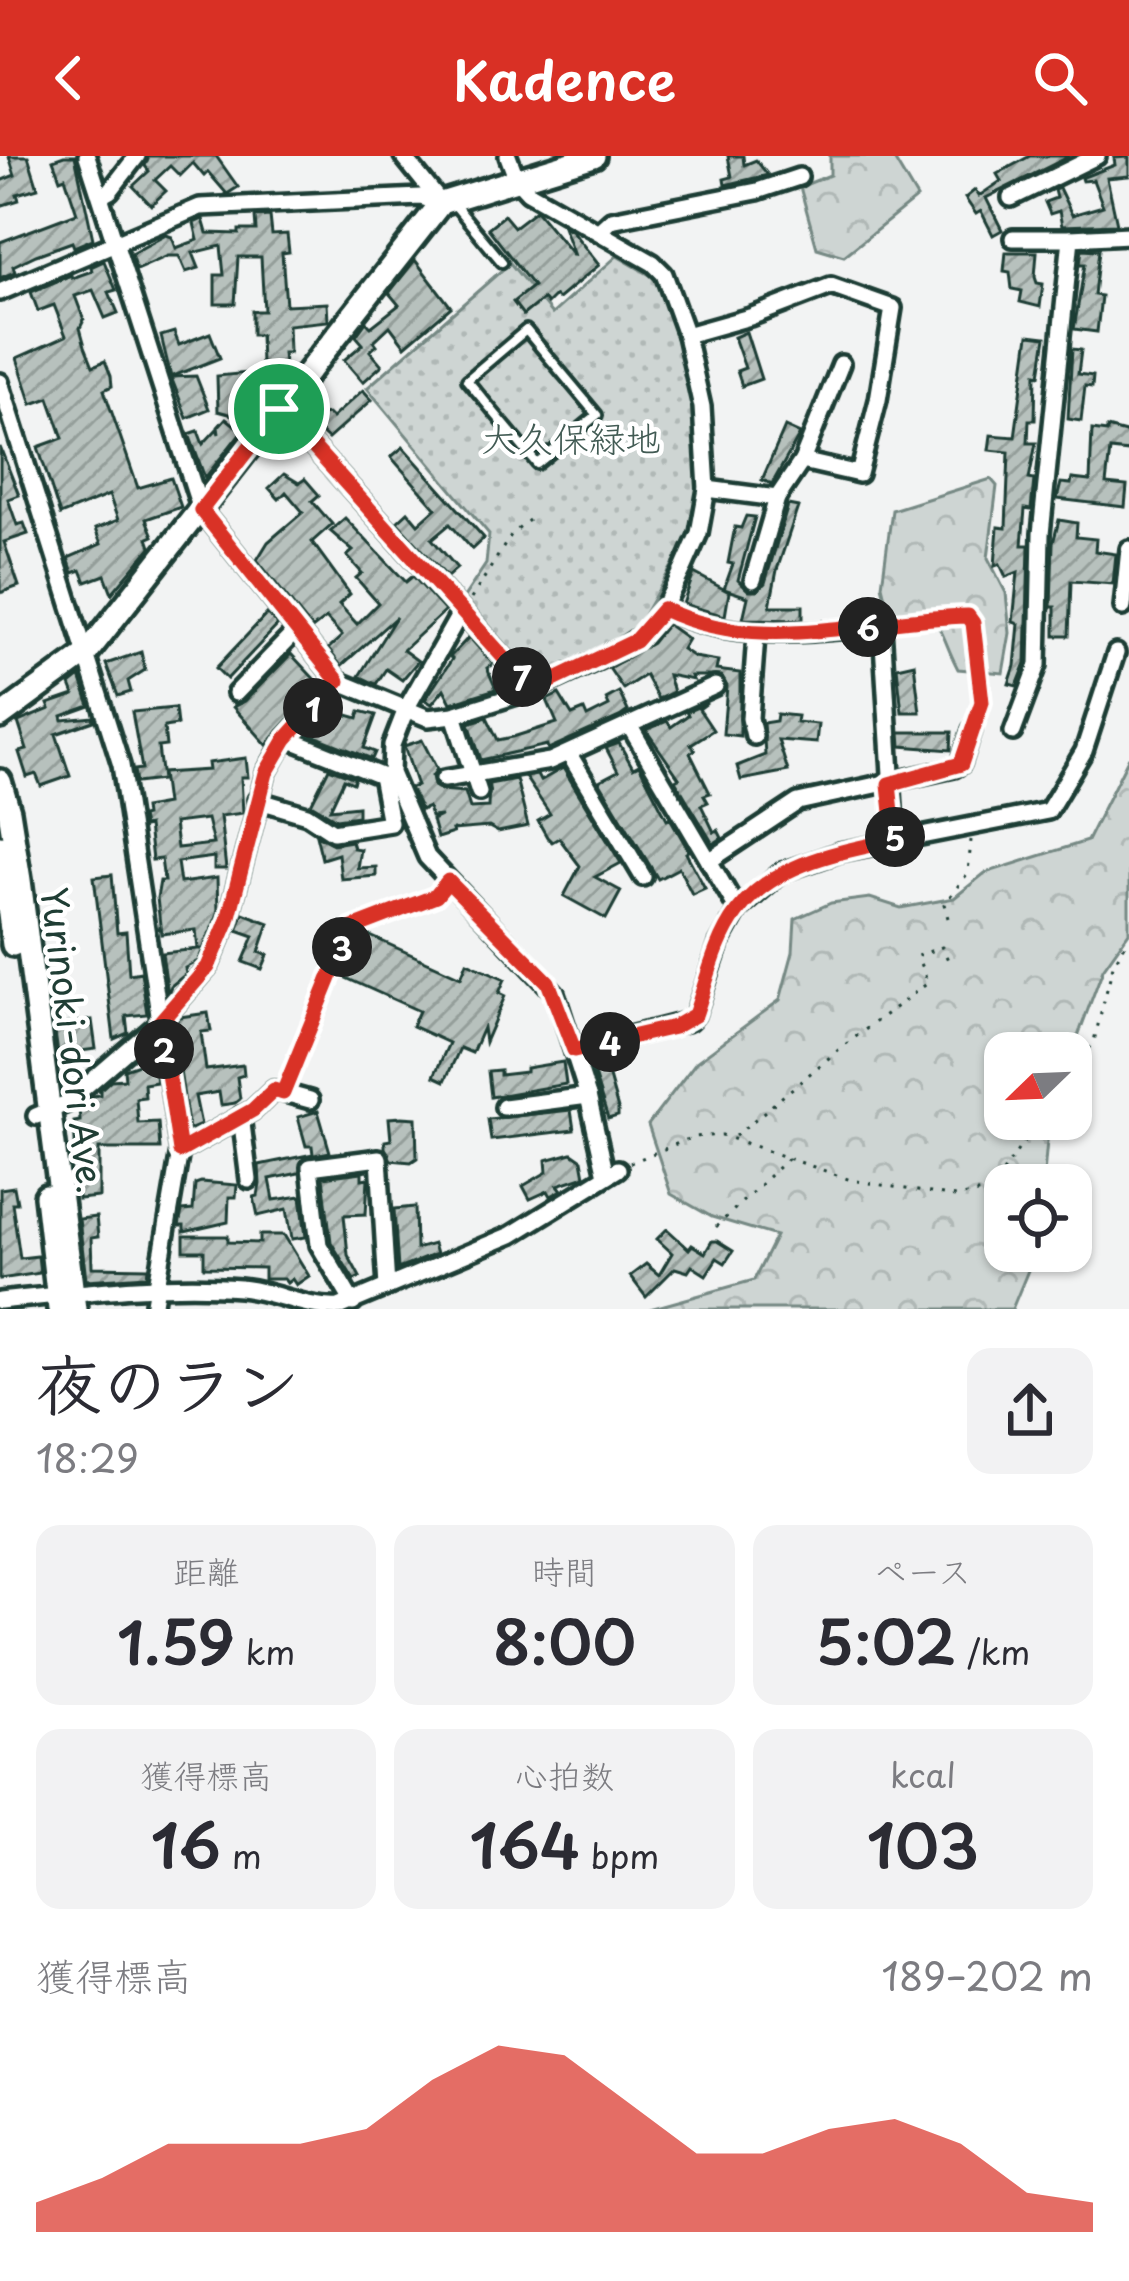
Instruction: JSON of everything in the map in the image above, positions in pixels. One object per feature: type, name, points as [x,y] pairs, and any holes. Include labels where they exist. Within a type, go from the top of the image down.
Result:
[{"type":"street","points":[[88,156],[201,510],[338,681],[428,718],[454,716],[533,690],[635,641],[663,609],[699,533],[707,489],[702,407],[686,335],[664,274],[653,263],[528,192],[517,180],[508,156]]},
{"type":"street","points":[[101,196],[127,156]]},
{"type":"street","points":[[101,196],[137,156]]},
{"type":"street","points":[[403,156],[445,201]]},
{"type":"street","points":[[0,292],[200,207],[421,197],[445,201],[594,156]]},
{"type":"street","points":[[1011,198],[1097,156]]},
{"type":"street","points":[[599,231],[611,220],[799,178]]},
{"type":"street","points":[[0,717],[86,654],[445,201]]},
{"type":"street","points":[[1012,238],[1129,235]]},
{"type":"street","points":[[1013,732],[1038,664],[1041,534],[1071,238]]},
{"type":"street","points":[[686,335],[830,286],[892,308],[878,400],[859,474],[802,460]]},
{"type":"street","points":[[753,580],[777,498],[802,460],[841,364]]},
{"type":"street","points":[[0,382],[121,765],[180,1151],[153,1309]]},
{"type":"street","points":[[279,409],[533,690]]},
{"type":"street","points":[[707,489],[777,498]]},
{"type":"street","points":[[1123,607],[1129,549]]},
{"type":"street","points":[[663,609],[692,622],[756,635],[882,626],[895,840]]},
{"type":"street","points":[[0,1301],[238,1288],[287,1296],[311,1306],[339,1307],[511,1234],[612,1172],[548,982],[427,857],[391,772],[392,745],[406,709],[461,614]]},
{"type":"street","points":[[236,693],[297,630]]},
{"type":"street","points":[[754,736],[750,718],[756,635]]},
{"type":"street","points":[[574,1050],[689,1021],[719,944],[738,910],[782,872],[841,852],[1048,812],[1084,751],[1116,653]]},
{"type":"street","points":[[43,1115],[160,1022],[208,967],[228,920],[266,773],[286,739],[338,681]]},
{"type":"street","points":[[444,779],[550,761],[715,686]]},
{"type":"street","points":[[454,716],[479,792]]},
{"type":"street","points":[[629,725],[738,910]]},
{"type":"street","points":[[709,861],[797,802],[961,764],[972,730]]},
{"type":"street","points":[[257,800],[307,815],[332,832],[390,824],[381,776],[286,739]]},
{"type":"street","points":[[569,754],[643,877]]},
{"type":"street","name":"Yurinoki-dori Ave.","points":[[0,781],[20,880],[66,1301]]},
{"type":"street","name":"Yurinoki-dori Ave.","points":[[0,846],[43,1115]]},
{"type":"street","points":[[180,1151],[241,1117],[274,1090],[310,1100]]},
{"type":"street","points":[[504,1107],[588,1096]]},
{"type":"street","points":[[241,1117],[249,1180]]},
{"type":"street","points":[[353,1303],[319,1246],[310,1167],[379,1158],[386,1287]]},
{"type":"lane","points":[[445,201],[502,262]]},
{"type":"lane","points":[[526,330],[597,415],[537,464],[467,380],[526,330]]},
{"type":"lane","points":[[283,1093],[350,929],[436,896],[448,881]]},
{"type":"path","points":[[461,614],[511,535],[529,520]]},
{"type":"path","points":[[882,626],[968,616],[973,623],[982,702],[972,730]]},
{"type":"path","points":[[948,918],[946,896],[968,873],[972,860],[971,827]]},
{"type":"path","points":[[1092,1044],[1113,965],[1129,937]]},
{"type":"path","points":[[734,1138],[842,1047],[928,983],[917,956],[943,947],[948,960]]},
{"type":"path","points":[[612,1172],[694,1137],[734,1138],[851,1180],[971,1196],[995,1184],[1025,1140]]},
{"type":"path","points":[[716,1227],[790,1156]]},
{"type":"green space","points":[[830,156],[892,156],[917,198],[844,256],[817,248],[800,187],[830,175]]},
{"type":"green space","name":"大久保緑地","points":[[617,256],[655,278],[684,346],[697,420],[698,495],[692,531],[636,629],[624,640],[532,681],[462,600],[486,564],[489,534],[367,388],[510,263],[552,314]]},
{"type":"green space","points":[[991,479],[997,486],[988,558],[1006,593],[1010,633],[1003,673],[958,669],[937,626],[922,619],[890,618],[882,585],[892,510]]},
{"type":"green space","points":[[1129,757],[1129,932],[1103,969],[1080,1032],[984,1032],[984,1140],[1047,1140],[1045,1164],[984,1164],[984,1272],[1027,1272],[1012,1309],[650,1309],[754,1280],[776,1236],[712,1217],[671,1194],[648,1125],[696,1062],[780,1000],[793,952],[795,919],[831,903],[870,898],[901,908],[954,898],[985,873],[1087,841]]},
{"type":"building","points":[[9,156],[28,156],[38,188],[0,206],[0,181],[15,175]]},
{"type":"building","points":[[75,156],[93,239],[36,255],[0,278],[0,242],[77,213],[65,177],[60,179],[53,160]]},
{"type":"building","points":[[149,156],[216,156],[238,187],[227,194],[193,163],[180,176],[170,166],[155,180],[166,191],[151,205],[133,186],[149,171],[145,166]]},
{"type":"building","points":[[728,156],[743,156],[744,165],[756,160],[768,175],[725,185],[724,179],[732,177]]},
{"type":"building","points":[[1030,156],[1070,156],[986,198],[1002,230],[993,235],[981,211],[976,214],[965,198],[975,190],[979,196],[1001,181],[997,174]]},
{"type":"building","points":[[1129,157],[1129,176],[1107,178],[1117,224],[1062,226],[1059,211],[1050,214],[1045,202],[1056,198],[1054,190],[1059,188],[1072,215],[1103,206],[1093,180],[1081,178],[1115,165],[1114,158]]},
{"type":"building","points":[[536,210],[574,256],[563,226],[599,265],[558,299],[555,296],[547,304],[543,299],[523,315],[513,302],[533,286],[488,228],[504,215],[514,227]]},
{"type":"building","points":[[270,216],[272,235],[287,234],[289,252],[282,253],[286,305],[327,303],[328,321],[288,325],[289,353],[283,353],[284,363],[261,364],[260,335],[252,335],[252,311],[264,311],[261,257],[238,257],[235,304],[215,304],[215,275],[224,275],[221,246],[193,253],[199,268],[186,272],[179,256],[136,270],[131,254],[166,235],[176,248],[198,240],[194,223],[203,219],[207,233],[239,234],[239,230],[256,230],[255,217]]},
{"type":"building","points":[[1082,249],[1099,250],[1094,295],[1101,296],[1097,332],[1074,329],[1085,264],[1080,264]]},
{"type":"building","points":[[1006,252],[1037,252],[1035,277],[1043,284],[1040,307],[1020,302],[1022,291],[1012,289],[1010,272],[1004,271]]},
{"type":"building","points":[[415,260],[451,307],[405,346],[390,326],[370,351],[382,365],[363,382],[344,360],[363,344],[356,336],[366,322],[371,327],[399,305],[389,293]]},
{"type":"building","points":[[104,261],[116,290],[109,292],[118,313],[105,318],[93,290],[75,296],[84,320],[80,328],[85,346],[93,366],[105,361],[111,376],[112,386],[104,390],[138,488],[171,478],[181,507],[146,519],[153,536],[148,538],[151,547],[112,593],[105,575],[86,582],[81,570],[73,573],[68,558],[101,544],[95,529],[118,520],[109,495],[60,515],[38,447],[63,438],[49,398],[32,404],[17,358],[66,336],[54,305],[38,311],[31,292],[92,271],[91,267]]},
{"type":"building","points":[[174,332],[179,345],[210,333],[220,358],[171,377],[161,336]]},
{"type":"building","points":[[746,332],[761,379],[742,386],[737,371],[745,368],[734,337]]},
{"type":"building","points":[[1029,335],[1046,337],[1040,375],[1036,374],[1035,420],[1029,420],[1028,443],[1036,443],[1029,479],[1034,480],[1031,510],[1025,509],[1022,545],[1029,545],[1026,663],[1017,686],[1009,684],[1019,624],[1013,622],[1018,572],[1006,577],[1000,564],[995,566],[998,527],[1006,528],[1009,452],[989,450],[991,435],[1015,437]]},
{"type":"building","points":[[1072,349],[1081,350],[1078,374],[1093,376],[1092,387],[1085,386],[1081,421],[1068,419]]},
{"type":"building","points":[[269,371],[267,395],[251,395],[248,419],[218,411],[217,376]]},
{"type":"building","points":[[196,376],[209,409],[187,418],[171,377]]},
{"type":"building","points":[[363,390],[372,400],[328,439],[297,411],[306,399],[332,418]]},
{"type":"building","points":[[226,418],[242,431],[205,478],[189,434],[198,431],[203,444],[217,429],[219,434],[218,427]]},
{"type":"building","points":[[785,427],[800,434],[772,484],[762,480]]},
{"type":"building","points":[[1107,428],[1129,434],[1129,452],[1110,450],[1106,484],[1127,486],[1125,507],[1057,499],[1061,483],[1090,481],[1092,430],[1107,432]]},
{"type":"building","points":[[0,447],[19,495],[8,499],[17,525],[24,523],[28,534],[4,542],[19,586],[0,593]]},
{"type":"building","points":[[403,447],[484,538],[472,549],[450,524],[432,539],[457,568],[447,577],[397,522],[408,512],[418,524],[436,508],[391,457]]},
{"type":"building","points":[[284,474],[299,483],[305,479],[319,495],[312,501],[332,524],[312,542],[350,594],[339,604],[357,624],[378,603],[356,578],[362,573],[347,556],[353,551],[330,531],[345,518],[406,582],[413,576],[445,611],[403,650],[418,661],[402,680],[386,669],[376,684],[359,676],[396,617],[341,666],[328,649],[342,636],[326,618],[312,629],[257,560],[268,542],[303,512],[286,492],[279,499],[269,488]]},
{"type":"building","points":[[788,505],[798,507],[770,606],[803,606],[803,620],[743,619],[748,597],[724,589],[733,564],[728,563],[735,527],[741,528],[746,516],[755,517],[738,580],[749,591],[757,591],[765,583]]},
{"type":"building","points":[[1059,520],[1077,523],[1076,537],[1096,539],[1095,551],[1116,554],[1113,584],[1071,581],[1069,636],[1055,636],[1055,607],[1051,607],[1053,543]]},
{"type":"building","points":[[694,573],[729,592],[725,616],[683,604]]},
{"type":"building","points":[[267,614],[278,625],[227,679],[216,668]]},
{"type":"building","points":[[667,624],[688,639],[682,649],[694,657],[718,661],[716,670],[740,673],[740,736],[723,734],[727,686],[721,676],[691,676],[693,680],[668,675],[673,692],[658,699],[645,675],[623,689],[609,668],[652,643]]},
{"type":"building","points":[[469,637],[493,664],[487,668],[496,689],[451,703],[444,689],[432,704],[425,700],[450,657]]},
{"type":"building","points":[[141,652],[145,670],[128,681],[131,692],[118,696],[106,664]]},
{"type":"building","points":[[291,654],[319,684],[267,745],[233,707],[245,701]]},
{"type":"building","points":[[914,663],[920,712],[902,712],[897,667]]},
{"type":"building","points":[[80,677],[90,706],[62,716],[63,720],[93,717],[94,721],[56,734],[70,776],[41,786],[36,774],[27,777],[19,752],[27,750],[18,722],[74,695],[70,685]]},
{"type":"building","points":[[619,692],[628,711],[621,716],[548,749],[547,745],[481,760],[469,723],[487,717],[498,740],[513,737],[557,723],[547,700],[559,694],[572,715],[584,710],[587,717],[609,706],[606,699]]},
{"type":"building","points":[[707,703],[699,709],[713,730],[691,744],[695,750],[690,753],[710,793],[704,795],[708,802],[701,805],[722,838],[713,844],[675,780],[679,778],[646,730],[667,721],[671,727],[686,712]]},
{"type":"building","points":[[175,708],[177,725],[164,727],[166,746],[158,747],[162,780],[136,783],[134,770],[142,769],[132,712]]},
{"type":"building","points":[[330,710],[358,718],[360,711],[376,715],[364,748],[375,752],[372,759],[307,733]]},
{"type":"building","points":[[777,714],[818,724],[816,743],[778,740],[788,771],[741,780],[737,766],[765,755],[763,723],[776,721]]},
{"type":"building","points":[[900,732],[952,732],[951,750],[901,746]]},
{"type":"building","points":[[422,740],[437,769],[432,776],[434,786],[465,792],[470,808],[488,807],[489,784],[516,779],[528,826],[498,832],[489,827],[452,830],[437,838],[432,820],[441,816],[431,817],[428,807],[421,810],[410,788],[417,786],[404,746]]},
{"type":"building","points":[[619,743],[633,768],[639,765],[705,888],[692,894],[679,868],[658,879],[599,781],[618,771],[606,748]]},
{"type":"building","points":[[246,758],[248,777],[241,777],[243,813],[220,816],[226,869],[214,869],[214,857],[177,862],[180,883],[217,878],[218,913],[198,961],[185,968],[186,974],[168,994],[162,953],[198,949],[196,930],[161,934],[157,898],[160,881],[164,881],[161,859],[152,860],[148,826],[143,827],[141,817],[144,808],[166,804],[162,773],[209,770],[208,763]],"holes":[[[207,819],[213,844],[177,848],[174,823]]]},
{"type":"building","points":[[329,768],[355,778],[353,783],[344,779],[330,809],[358,806],[358,816],[336,819],[311,804]]},
{"type":"building","points":[[563,768],[621,863],[595,877],[621,891],[606,919],[564,896],[580,866],[559,838],[552,842],[547,837],[538,821],[550,814],[525,777],[537,775],[540,781]]},
{"type":"building","points":[[316,835],[333,844],[351,841],[353,848],[360,849],[357,868],[376,867],[376,876],[341,879],[338,854],[322,859]]},
{"type":"building","points":[[112,875],[117,933],[126,932],[129,974],[141,972],[147,1014],[126,1016],[128,1033],[114,1039],[94,877]]},
{"type":"building","points":[[243,913],[269,923],[259,952],[268,955],[262,969],[243,962],[254,936],[237,930]]},
{"type":"building","points":[[366,934],[461,977],[467,962],[505,979],[499,993],[505,996],[485,1042],[483,1028],[472,1053],[460,1048],[445,1081],[434,1076],[449,1043],[412,1026],[419,1011],[346,978],[356,946],[360,948]]},
{"type":"building","points":[[208,1013],[211,1031],[201,1032],[206,1070],[243,1065],[244,1075],[237,1077],[240,1099],[235,1103],[221,1105],[219,1092],[195,1096],[201,1125],[189,1130],[173,1025],[180,1017]]},
{"type":"building","points":[[92,1020],[96,1049],[58,1054],[54,1025]]},
{"type":"building","points":[[152,1050],[157,1082],[144,1084],[145,1097],[136,1098],[138,1123],[158,1122],[160,1149],[99,1149],[99,1197],[78,1199],[74,1122],[80,1121],[79,1108],[100,1095],[111,1080],[125,1079],[124,1069],[142,1063],[141,1055]]},
{"type":"building","points":[[563,1062],[566,1084],[491,1097],[488,1071],[500,1070],[500,1075],[526,1072],[526,1068]]},
{"type":"building","points":[[605,1063],[618,1109],[618,1116],[608,1119],[592,1068]]},
{"type":"building","points":[[571,1110],[574,1130],[491,1140],[488,1119]]},
{"type":"building","points":[[318,1111],[330,1152],[304,1157],[299,1173],[270,1179],[274,1200],[301,1196],[306,1237],[292,1239],[287,1209],[258,1216],[254,1197],[260,1184],[259,1165],[313,1154],[298,1117]]},
{"type":"building","points":[[389,1118],[416,1118],[417,1158],[411,1162],[391,1160],[385,1148],[385,1141],[391,1140]]},
{"type":"building","points":[[572,1153],[582,1160],[585,1176],[558,1185],[562,1190],[551,1196],[548,1191],[530,1199],[523,1186],[547,1172],[546,1160]]},
{"type":"building","points":[[362,1172],[362,1179],[368,1178],[366,1214],[344,1215],[348,1255],[360,1277],[354,1280],[331,1242],[323,1177]]},
{"type":"building","points":[[195,1184],[237,1185],[236,1197],[229,1197],[228,1222],[184,1232],[184,1226],[179,1226],[182,1211],[193,1210]]},
{"type":"building","points":[[14,1187],[20,1258],[38,1256],[40,1273],[0,1279],[0,1189]]},
{"type":"building","points":[[415,1207],[416,1249],[433,1244],[436,1254],[398,1269],[394,1209]]},
{"type":"building","points":[[96,1217],[92,1267],[148,1268],[147,1276],[86,1280],[79,1219]]},
{"type":"building","points":[[667,1229],[689,1249],[692,1245],[705,1253],[717,1241],[733,1251],[725,1263],[717,1258],[706,1275],[692,1266],[688,1272],[675,1268],[646,1297],[630,1276],[646,1264],[659,1275],[672,1253],[657,1239]]},
{"type":"building","points":[[260,1235],[284,1235],[309,1276],[296,1285],[292,1279],[287,1283],[264,1279],[264,1268],[204,1267],[204,1251],[184,1251],[184,1236],[228,1236],[228,1242],[260,1243]]},
{"type":"route","points":[[279,409],[533,690],[635,641],[663,609],[692,622],[756,635],[968,616],[973,623],[982,702],[961,764],[889,784],[895,840],[841,852],[782,872],[768,882],[738,910],[719,944],[695,1015],[674,1027],[574,1050],[548,982],[448,881],[436,896],[350,929],[283,1093],[274,1090],[253,1110],[180,1151],[160,1022],[208,967],[228,920],[266,773],[286,739],[338,681],[201,510],[279,409]]}]
